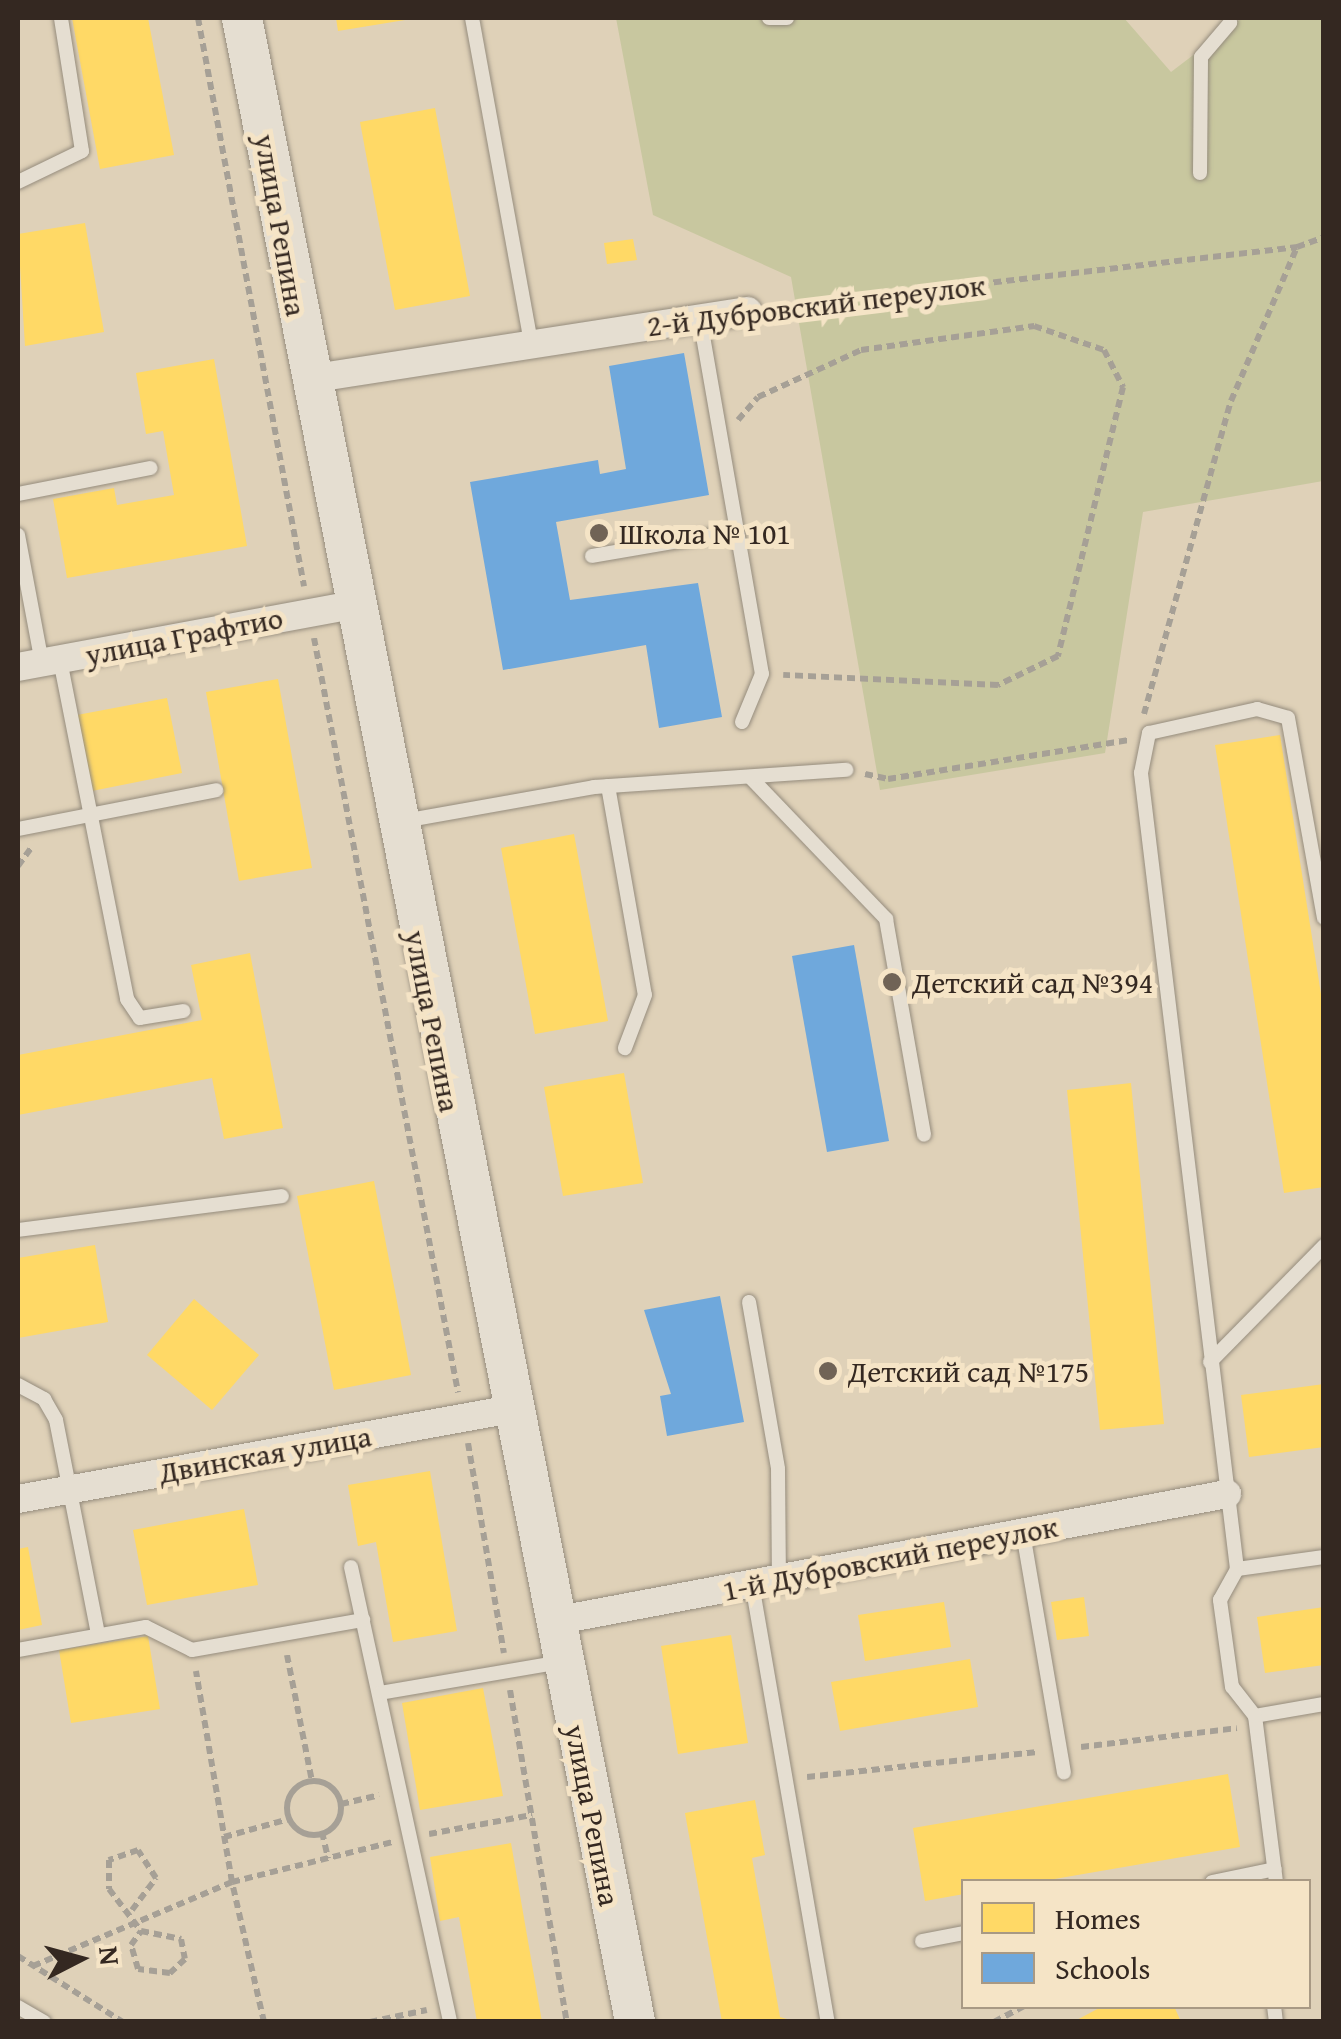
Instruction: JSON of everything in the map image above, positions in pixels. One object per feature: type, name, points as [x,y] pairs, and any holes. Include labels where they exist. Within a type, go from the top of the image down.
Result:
[{"type":"main road","name":"улица Репина","points":[[242,18],[351,605],[635,2022]]},
{"type":"street","name":"2-й Дубровский переулок","points":[[309,379],[748,311]]},
{"type":"street","name":"улица Графтио","points":[[40,663],[351,605]]},
{"type":"street","name":"Двинская улица","points":[[18,1499],[512,1409]]},
{"type":"street","name":"1-й Дубровский переулок","points":[[554,1621],[1226,1494]]},
{"type":"lane","points":[[18,182],[82,151],[60,18]]},
{"type":"lane","points":[[472,18],[531,344]]},
{"type":"lane","points":[[769,18],[787,18]]},
{"type":"lane","points":[[1200,173],[1202,58],[1230,19]]},
{"type":"lane","points":[[700,319],[762,674],[742,722]]},
{"type":"lane","points":[[18,494],[150,468]]},
{"type":"lane","points":[[592,556],[737,531]]},
{"type":"lane","points":[[18,535],[40,663],[91,814],[132,1012],[183,1010]]},
{"type":"lane","points":[[1239,1879],[1276,1875],[1255,1716],[1232,1687],[1220,1600],[1236,1570],[1144,742],[1168,722],[1257,709],[1288,718],[1324,918]]},
{"type":"lane","points":[[394,823],[608,786],[846,770]]},
{"type":"lane","points":[[750,776],[886,919],[924,1134]]},
{"type":"lane","points":[[608,786],[645,994],[625,1048]]},
{"type":"lane","points":[[18,829],[216,790]]},
{"type":"lane","points":[[18,1230],[282,1196]]},
{"type":"lane","points":[[1210,1362],[1324,1246]]},
{"type":"lane","points":[[749,1302],[778,1469],[766,1582],[786,1781],[828,2022]]},
{"type":"lane","points":[[18,1385],[51,1408],[98,1635]]},
{"type":"lane","points":[[1023,1533],[1064,1773]]},
{"type":"lane","points":[[1236,1570],[1324,1557]]},
{"type":"lane","points":[[351,1568],[414,1837],[449,2014]]},
{"type":"lane","points":[[18,1650],[146,1627],[192,1650],[363,1620]]},
{"type":"lane","points":[[380,1694],[562,1662]]},
{"type":"lane","points":[[1255,1716],[1324,1704]]},
{"type":"lane","points":[[922,1941],[961,1933]]},
{"type":"lane","points":[[18,2007],[44,2022]]},
{"type":"path","points":[[198,18],[464,1418],[566,2022]]},
{"type":"path","name":"2-й Дубровский переулок","points":[[748,311],[1297,248],[1324,237]]},
{"type":"path","points":[[1142,720],[1231,401],[1297,248]]},
{"type":"path","points":[[721,441],[758,397],[861,350],[1034,326],[1104,350],[1123,387],[1058,656],[998,685],[762,674]]},
{"type":"path","points":[[846,770],[888,779],[1144,742]]},
{"type":"path","points":[[283,1634],[312,1781]]},
{"type":"path","points":[[192,1650],[232,1882],[264,2022]]},
{"type":"path","points":[[786,1781],[851,1770]]},
{"type":"path","points":[[312,1781],[336,1790],[341,1804],[339,1820],[322,1832],[296,1829],[289,1818],[295,1790],[312,1781]]},
{"type":"path","points":[[341,1804],[402,1790]]},
{"type":"path","points":[[33,1966],[232,1882],[414,1837],[532,1816]]},
{"type":"path","points":[[224,1836],[289,1818]]},
{"type":"path","points":[[322,1832],[328,1858]]},
{"type":"path","points":[[132,1910],[156,1878],[138,1850],[109,1860],[105,1877],[132,1910],[142,1930],[181,1939],[185,1959],[170,1973],[138,1969],[131,1944],[142,1930]]},
{"type":"path","points":[[18,1956],[123,2022]]},
{"type":"path","points":[[994,2022],[1018,2009]]},
{"type":"path","points":[[370,2022],[449,2014]]},
{"type":"green space","points":[[616,18],[1124,18],[1171,72],[1242,18],[1323,18],[1323,481],[1143,512],[1105,753],[880,790],[791,277],[653,215]]},
{"type":"building: Homes","points":[[72,18],[148,18],[174,155],[100,169]]},
{"type":"building: Homes","points":[[336,18],[405,18],[405,20],[338,31]]},
{"type":"building: Homes","points":[[435,108],[470,296],[395,310],[360,122]]},
{"type":"building: Homes","points":[[85,223],[104,332],[25,346],[18,234]]},
{"type":"building: Homes","points":[[633,239],[637,260],[607,264],[604,243]]},
{"type":"building: Homes","points":[[214,359],[247,546],[67,578],[53,499],[114,488],[117,505],[174,495],[163,431],[146,434],[136,373]]},
{"type":"building: Homes","points":[[278,679],[312,868],[239,881],[206,692]]},
{"type":"building: Homes","points":[[167,698],[182,773],[92,791],[77,715]]},
{"type":"building: Homes","points":[[1280,735],[1324,1013],[1324,1187],[1284,1193],[1215,745]]},
{"type":"building: Homes","points":[[574,834],[608,1021],[535,1034],[501,848]]},
{"type":"building: Homes","points":[[250,953],[283,1128],[224,1139],[212,1078],[18,1115],[18,1055],[202,1020],[191,965]]},
{"type":"building: Homes","points":[[624,1073],[643,1183],[563,1196],[544,1087]]},
{"type":"building: Homes","points":[[1131,1083],[1164,1424],[1100,1430],[1067,1090]]},
{"type":"building: Homes","points":[[374,1181],[411,1375],[334,1390],[297,1196]]},
{"type":"building: Homes","points":[[95,1245],[108,1322],[18,1338],[18,1258]]},
{"type":"building: Homes","points":[[194,1299],[259,1355],[212,1410],[147,1355]]},
{"type":"building: Homes","points":[[1324,1384],[1324,1447],[1249,1457],[1241,1395]]},
{"type":"building: Homes","points":[[430,1471],[457,1631],[393,1642],[376,1542],[358,1546],[348,1485]]},
{"type":"building: Homes","points":[[244,1509],[258,1585],[147,1605],[133,1530]]},
{"type":"building: Homes","points":[[28,1547],[42,1625],[18,1630],[18,1549]]},
{"type":"building: Homes","points":[[1084,1597],[1089,1636],[1057,1640],[1051,1602]]},
{"type":"building: Homes","points":[[944,1602],[951,1647],[865,1661],[858,1615]]},
{"type":"building: Homes","points":[[1324,1607],[1324,1665],[1265,1673],[1257,1617]]},
{"type":"building: Homes","points":[[731,1635],[748,1743],[678,1754],[661,1646]]},
{"type":"building: Homes","points":[[148,1636],[160,1709],[71,1723],[59,1650]]},
{"type":"building: Homes","points":[[970,1659],[978,1707],[840,1731],[831,1682]]},
{"type":"building: Homes","points":[[483,1688],[503,1796],[420,1810],[402,1703]]},
{"type":"building: Homes","points":[[1228,1774],[1240,1847],[1054,1879],[961,1879],[961,1895],[925,1901],[913,1828]]},
{"type":"building: Homes","points":[[755,1800],[765,1855],[752,1858],[780,2017],[797,2022],[722,2022],[685,1813]]},
{"type":"building: Homes","points":[[511,1843],[542,2022],[477,2022],[459,1917],[440,1921],[430,1857]]},
{"type":"building: Homes","points":[[1097,2009],[1175,2009],[1181,2022],[1073,2022]]},
{"type":"building: Schools","points":[[684,353],[709,495],[556,522],[570,600],[698,583],[722,717],[659,728],[646,645],[503,670],[470,482],[598,460],[600,474],[626,469],[609,366]]},
{"type":"building: Schools","points":[[854,945],[889,1141],[827,1152],[792,956]]},
{"type":"building: Schools","points":[[720,1296],[744,1422],[667,1436],[660,1396],[671,1394],[644,1310]]},
{"type":"place","name":"Школа № 101","points":[[599,533]]},
{"type":"place","name":"Детский сад №394","points":[[892,982]]},
{"type":"place","name":"Детский сад №175","points":[[828,1371]]}]
